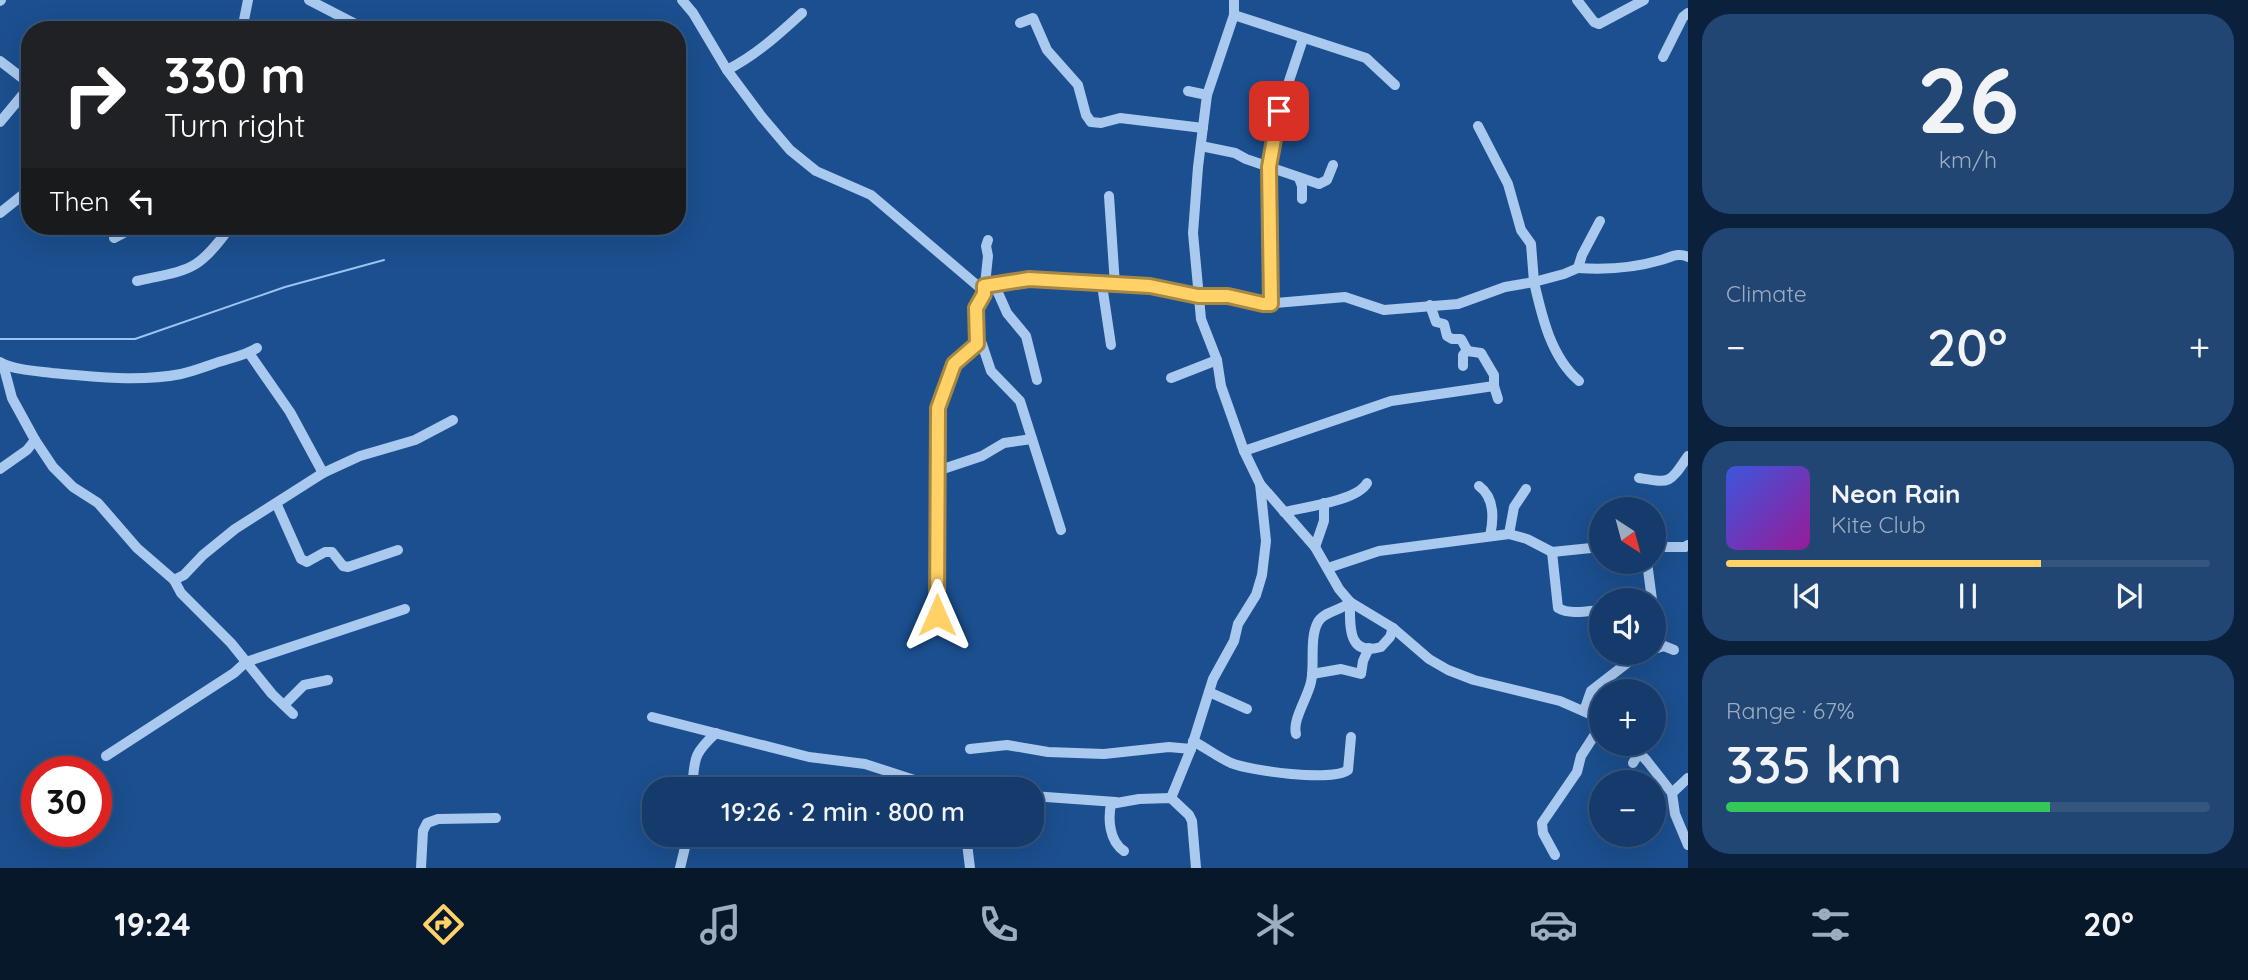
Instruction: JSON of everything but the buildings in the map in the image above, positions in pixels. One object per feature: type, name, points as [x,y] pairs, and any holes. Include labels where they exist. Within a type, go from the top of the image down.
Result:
[{"type":"street","points":[[244,21],[248,0]]},
{"type":"street","points":[[309,0],[350,21]]},
{"type":"street","points":[[682,0],[693,13],[727,70],[790,150],[809,167],[871,195],[979,286],[1029,279],[1150,286],[1198,296],[1228,296],[1263,304],[1345,297],[1384,310],[1458,304],[1505,287],[1534,282],[1578,268],[1624,268],[1675,255],[1688,257]]},
{"type":"street","points":[[1234,0],[1234,15],[1208,95],[1193,233],[1202,319],[1217,360],[1221,386],[1244,451],[1260,484],[1315,547],[1339,589],[1350,602],[1394,628],[1429,659],[1474,680],[1560,701],[1589,713]]},
{"type":"street","points":[[1577,0],[1594,22],[1599,24],[1644,0]]},
{"type":"street","points":[[727,70],[771,42],[802,13]]},
{"type":"street","points":[[1663,57],[1683,16],[1688,13]]},
{"type":"street","points":[[1234,15],[1366,58],[1395,85]]},
{"type":"street","points":[[1020,23],[1033,18],[1047,50],[1078,85],[1086,115],[1091,122],[1101,123],[1120,118],[1203,128]]},
{"type":"street","points":[[1271,304],[1269,167],[1279,111],[1303,39]]},
{"type":"street","points":[[0,61],[21,78]]},
{"type":"street","points":[[1188,91],[1208,95]]},
{"type":"street","points":[[0,122],[21,96]]},
{"type":"street","points":[[1478,127],[1508,184],[1521,230],[1531,244],[1534,282],[1544,323],[1564,368],[1579,382]]},
{"type":"street","points":[[1201,146],[1236,153],[1318,184],[1327,180],[1333,165]]},
{"type":"street","points":[[1299,178],[1302,199]]},
{"type":"street","points":[[0,213],[21,196]]},
{"type":"street","points":[[1109,196],[1115,285]]},
{"type":"street","points":[[1578,268],[1582,255],[1601,221]]},
{"type":"street","points":[[114,238],[120,235]]},
{"type":"street","points":[[137,281],[194,267],[212,252],[224,235]]},
{"type":"street","points":[[988,240],[986,246],[989,286],[1026,336],[1037,380]]},
{"type":"street","points":[[1102,285],[1111,345]]},
{"type":"street","points":[[937,615],[938,408],[954,364],[977,344],[976,308],[989,286]]},
{"type":"street","points":[[1430,305],[1436,322],[1444,324],[1447,336],[1461,339],[1467,351],[1481,353],[1494,374],[1498,399]]},
{"type":"street","points":[[977,338],[982,344],[991,372],[1020,401],[1061,530]]},
{"type":"street","points":[[293,714],[203,612],[181,593],[174,580],[137,548],[98,503],[60,475],[35,440],[12,398],[1,363],[34,370],[113,378],[179,374],[253,350],[323,473]]},
{"type":"street","points":[[1463,366],[1463,355],[1467,351]]},
{"type":"street","points":[[1171,378],[1217,360]]},
{"type":"street","points":[[1244,451],[1391,401],[1494,386]]},
{"type":"street","points":[[174,580],[184,575],[203,555],[235,529],[277,505],[323,473],[360,456],[415,439],[453,420]]},
{"type":"street","points":[[937,471],[982,456],[1004,443],[1032,439]]},
{"type":"street","points":[[0,469],[27,450],[35,440]]},
{"type":"street","points":[[1639,478],[1665,482],[1670,480],[1688,456]]},
{"type":"street","points":[[1284,512],[1357,492],[1365,487],[1367,482]]},
{"type":"street","points":[[1171,798],[1192,745],[1213,678],[1234,641],[1238,624],[1256,595],[1262,575],[1266,541],[1260,484]]},
{"type":"street","points":[[1479,486],[1486,492],[1491,505],[1493,525],[1490,536]]},
{"type":"street","points":[[1509,534],[1514,507],[1526,489]]},
{"type":"street","points":[[1315,547],[1324,521],[1324,503]]},
{"type":"street","points":[[277,505],[301,559],[307,562],[325,552],[332,552],[343,566],[348,567],[398,550]]},
{"type":"street","points":[[1328,568],[1379,551],[1509,534],[1527,539],[1552,552],[1589,548]]},
{"type":"street","points":[[1666,546],[1688,545]]},
{"type":"street","points":[[1552,552],[1558,608],[1572,612],[1589,611]]},
{"type":"street","points":[[1350,602],[1350,636],[1354,641],[1369,648],[1381,647],[1394,628]]},
{"type":"street","points":[[1296,734],[1294,730],[1312,674],[1316,624],[1324,615],[1345,608],[1350,602]]},
{"type":"street","points":[[106,756],[234,673],[246,662],[405,609]]},
{"type":"street","points":[[1666,647],[1674,650]]},
{"type":"street","points":[[1312,674],[1341,669],[1361,674],[1369,648]]},
{"type":"street","points":[[1584,711],[1591,691],[1625,665]]},
{"type":"street","points":[[284,705],[304,685],[328,680]]},
{"type":"street","points":[[1209,692],[1247,709]]},
{"type":"street","points":[[652,717],[809,757],[864,764],[905,777]]},
{"type":"street","points":[[692,777],[692,764],[702,746],[716,733]]},
{"type":"street","points":[[970,749],[1007,745],[1048,752],[1104,754],[1192,745],[1233,763],[1256,769],[1328,776],[1348,770],[1351,737]]},
{"type":"street","points":[[1555,855],[1543,833],[1542,823],[1577,772],[1581,756],[1589,744]]},
{"type":"street","points":[[1633,763],[1637,756]]},
{"type":"street","points":[[1642,756],[1672,793],[1675,814],[1688,845]]},
{"type":"street","points":[[1672,793],[1688,778]]},
{"type":"street","points":[[1044,797],[1116,802],[1171,798],[1185,810],[1192,821],[1196,868]]},
{"type":"street","points":[[1116,802],[1111,804],[1109,821],[1114,840],[1124,851]]},
{"type":"street","points":[[421,868],[423,831],[427,823],[438,819],[496,818]]},
{"type":"street","points":[[680,868],[685,847]]},
{"type":"street","points":[[967,847],[970,868]]},
{"type":"waterway","points":[[0,339],[135,339],[285,287],[384,260]]},
{"type":"route","points":[[937,615],[938,408],[954,364],[977,344],[976,308],[984,294],[984,286],[1029,279],[1150,286],[1198,296],[1228,296],[1271,304],[1269,167],[1279,111]]}]
